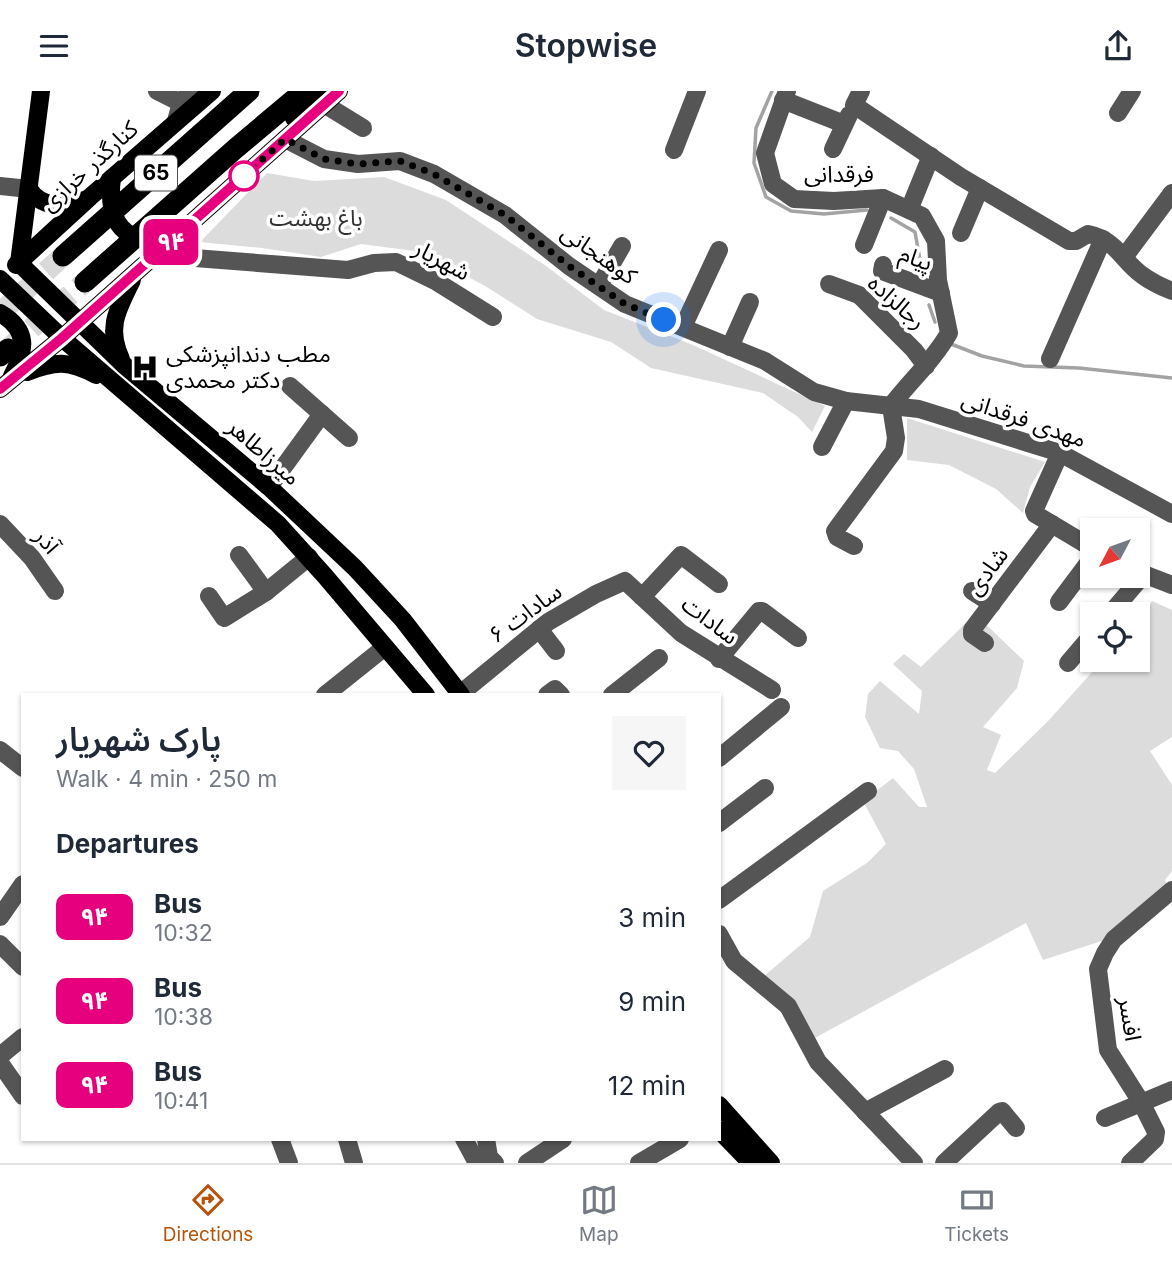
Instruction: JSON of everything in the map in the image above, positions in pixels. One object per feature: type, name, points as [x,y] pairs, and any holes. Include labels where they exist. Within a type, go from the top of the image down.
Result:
[{"type":"highway","name":"65","points":[[63,256],[248,91]]},
{"type":"highway","name":"65","points":[[85,282],[304,91]]},
{"type":"highway","points":[[148,227],[185,205],[326,98]]},
{"type":"main road","points":[[0,265],[20,256],[41,91]]},
{"type":"main road","name":"کنارگذر خرازی","points":[[0,279],[20,256],[212,91]]},
{"type":"main road","points":[[8,382],[170,243],[285,139],[326,98],[339,91]]},
{"type":"main road","points":[[112,178],[110,195],[113,215],[122,230],[139,240],[170,243]]},
{"type":"main road","points":[[29,189],[34,196],[56,205],[69,206],[90,197]]},
{"type":"main road","name":"میرزاطاهر","points":[[20,256],[124,365],[269,487],[355,568],[403,620],[459,693]]},
{"type":"main road","points":[[124,365],[113,342],[115,320],[135,273]]},
{"type":"main road","name":"میرزاطاهر","points":[[0,279],[62,338],[247,496],[309,557],[422,693]]},
{"type":"main road","points":[[0,313],[19,330],[24,345],[19,363],[8,382]]},
{"type":"main road","points":[[8,382],[40,367],[64,362],[85,368],[120,388]]},
{"type":"main road","points":[[335,589],[338,577],[355,568]]},
{"type":"main road","points":[[425,693],[436,688],[446,673]]},
{"type":"main road","points":[[721,1107],[771,1163]]},
{"type":"main road","points":[[721,1132],[751,1163]]},
{"type":"street","points":[[157,91],[185,97],[176,121]]},
{"type":"street","points":[[1118,113],[1132,91]]},
{"type":"street","points":[[674,150],[693,92]]},
{"type":"street","points":[[785,95],[844,124]]},
{"type":"street","name":"فرقدانی","points":[[785,95],[765,153],[773,184],[793,199],[834,201],[883,198],[922,216],[936,241],[941,293],[949,333],[936,356],[926,366]]},
{"type":"street","points":[[326,98],[363,128]]},
{"type":"street","points":[[833,149],[858,98],[931,156],[980,188],[1069,241],[1076,241],[1088,235],[1103,239],[1125,256],[1142,276],[1172,291]]},
{"type":"street","name":"کوهنجانی","points":[[285,139],[324,159],[358,164],[400,161],[434,174],[505,215],[569,266],[625,304],[765,361],[814,392],[846,401],[891,406]]},
{"type":"street","points":[[909,210],[931,156]]},
{"type":"street","points":[[0,186],[29,189]]},
{"type":"street","points":[[961,233],[980,188]]},
{"type":"street","points":[[1125,256],[1172,193]]},
{"type":"street","points":[[864,246],[883,198]]},
{"type":"street","points":[[1050,359],[1103,239]]},
{"type":"street","points":[[599,286],[622,246]]},
{"type":"street","points":[[683,327],[719,250]]},
{"type":"street","name":"شهریار","points":[[156,255],[220,258],[256,265],[348,271],[374,263],[396,262],[437,282],[493,317]]},
{"type":"street","name":"پیام","points":[[883,265],[882,271],[941,293]]},
{"type":"street","name":"رجالزاده","points":[[829,284],[859,295],[914,350],[926,366]]},
{"type":"street","points":[[730,347],[750,302]]},
{"type":"street","points":[[853,546],[837,537],[835,531],[894,451],[897,438],[891,406],[913,377],[926,366]]},
{"type":"street","points":[[290,386],[349,438]]},
{"type":"street","points":[[822,447],[846,401]]},
{"type":"street","name":"مهدی فرقدانی","points":[[891,406],[919,409],[1060,453],[1172,514]]},
{"type":"street","points":[[269,487],[322,414]]},
{"type":"street","points":[[1060,453],[1034,511],[1080,541]]},
{"type":"street","name":"آذر","points":[[0,524],[32,558],[55,591]]},
{"type":"street","name":"شادی","points":[[985,643],[971,632],[1052,524]]},
{"type":"street","points":[[239,555],[266,592]]},
{"type":"street","points":[[642,597],[681,555],[719,584]]},
{"type":"street","points":[[209,596],[224,618],[266,592],[309,557]]},
{"type":"street","points":[[1059,601],[1080,574]]},
{"type":"street","points":[[1150,576],[1172,585]]},
{"type":"street","name":"سادات","points":[[625,581],[681,633],[772,690]]},
{"type":"street","name":"سادات ۶","points":[[461,693],[539,629],[596,594],[625,581]]},
{"type":"street","points":[[1119,602],[1130,588]]},
{"type":"street","points":[[972,591],[992,604]]},
{"type":"street","points":[[719,659],[759,611],[798,638]]},
{"type":"street","points":[[539,629],[556,650]]},
{"type":"street","points":[[328,693],[385,647]]},
{"type":"street","points":[[1068,663],[1080,649]]},
{"type":"street","points":[[615,693],[659,658]]},
{"type":"street","points":[[721,756],[781,707]]},
{"type":"street","points":[[0,750],[21,766]]},
{"type":"street","points":[[721,821],[765,788]]},
{"type":"street","points":[[721,899],[868,790]]},
{"type":"street","points":[[2,909],[21,887]]},
{"type":"street","name":"افسر","points":[[1130,1163],[1156,1135],[1141,1102],[1108,1050],[1098,969],[1114,939],[1172,890]]},
{"type":"street","points":[[721,938],[734,961],[788,1006],[818,1062],[914,1163]]},
{"type":"street","points":[[0,944],[21,965]]},
{"type":"street","points":[[0,1056],[21,1039]]},
{"type":"street","points":[[0,1063],[21,1093]]},
{"type":"street","points":[[865,1112],[945,1069]]},
{"type":"street","points":[[1105,1118],[1172,1090]]},
{"type":"street","points":[[944,1163],[999,1112],[1002,1111],[1016,1128]]},
{"type":"street","points":[[281,1141],[289,1163]]},
{"type":"street","points":[[348,1141],[355,1163]]},
{"type":"street","points":[[465,1141],[477,1163]]},
{"type":"street","points":[[486,1141],[489,1157],[495,1163]]},
{"type":"street","points":[[527,1163],[560,1141]]},
{"type":"street","points":[[639,1163],[677,1141]]},
{"type":"green space","name":"باغ بهشت","points":[[267,173],[314,181],[384,177],[446,200],[546,266],[604,310],[693,345],[825,406],[812,432],[798,417],[763,393],[651,368],[611,342],[537,319],[485,286],[422,252],[361,244],[321,257],[200,242]]},
{"type":"green space","points":[[907,418],[1045,462],[1030,487],[1023,513],[996,489],[949,465],[907,460]]},
{"type":"green space","points":[[1152,601],[1172,610],[1172,737],[1150,751],[1172,785],[1172,871],[1165,880],[1168,886],[1108,939],[1043,960],[1026,923],[813,1039],[764,976],[810,937],[823,891],[867,863],[886,844],[863,801],[893,778],[919,807],[927,807],[914,769],[898,751],[880,748],[865,717],[868,694],[880,681],[919,714],[922,691],[893,664],[904,654],[921,667],[975,614],[1024,661],[1017,688],[983,727],[1001,735],[987,770],[995,773],[1049,720],[1092,672],[1150,672]]},
{"type":"waterway","points":[[772,91],[756,128],[754,163],[766,197],[791,211],[824,214],[867,210]]},
{"type":"waterway","points":[[891,218],[915,232],[923,277]]},
{"type":"waterway","points":[[929,305],[935,322]]},
{"type":"waterway","points":[[951,344],[982,356],[1024,366],[1079,368],[1172,378]]},
{"type":"tunnel","points":[[0,313],[63,256]]},
{"type":"tunnel","points":[[8,349],[85,282]]},
{"type":"bus line","name":"۹۴","points":[[0,389],[62,338],[339,91]]},
{"type":"place","name":"مطب دندانپزشکی دکتر محمدی","points":[[145,367]]},
{"type":"route","points":[[244,176],[285,139],[324,159],[358,164],[400,161],[434,174],[505,215],[569,266],[625,304],[664,320]]}]
